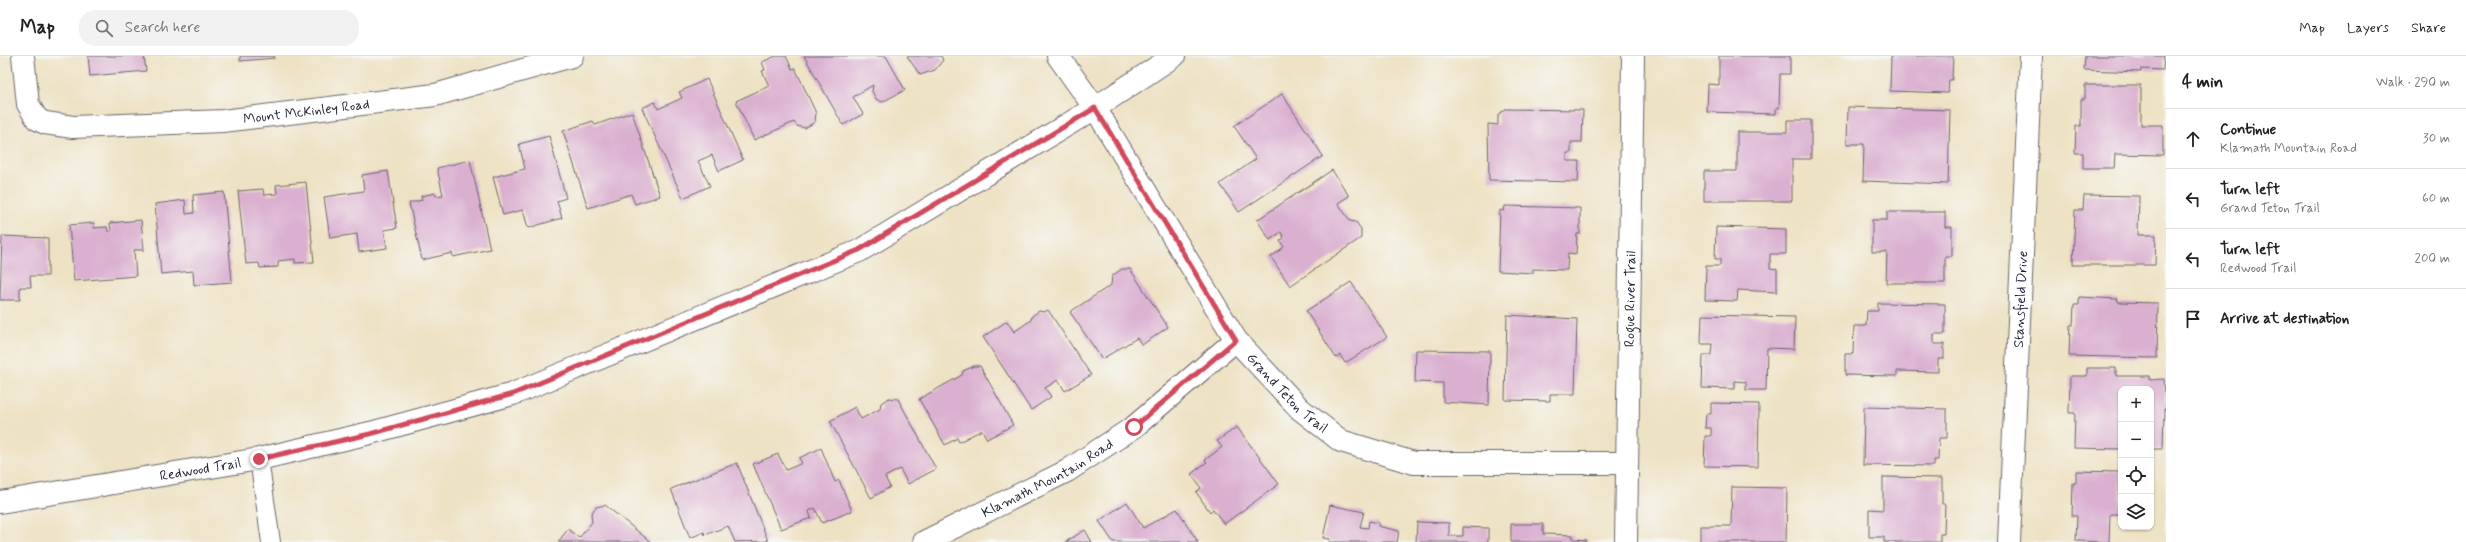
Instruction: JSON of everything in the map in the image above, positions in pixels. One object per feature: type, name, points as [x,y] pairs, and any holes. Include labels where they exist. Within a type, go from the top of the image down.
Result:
[{"type":"street","name":"Mount McKinley Road","points":[[23,56],[28,104],[37,119],[45,123],[73,127],[223,121],[435,95],[572,56]]},
{"type":"street","name":"Grand Teton Trail","points":[[1058,56],[1095,108],[1236,340],[1300,410],[1342,441],[1414,463],[1627,463]]},
{"type":"street","name":"Redwood Trail","points":[[0,502],[259,459],[370,434],[513,394],[852,254],[1095,108],[1174,56]]},
{"type":"street","name":"Rogue River Trail","points":[[1626,542],[1633,56]]},
{"type":"street","name":"Stansfield Drive","points":[[2009,542],[2031,56]]},
{"type":"street","name":"Klamath Mountain Road","points":[[924,542],[1067,471],[1134,427],[1236,340]]},
{"type":"lane","points":[[259,459],[270,542]]},
{"type":"building","points":[[88,56],[144,56],[146,71],[90,76]]},
{"type":"building","points":[[240,56],[274,56],[275,58],[240,61]]},
{"type":"building","points":[[776,56],[786,56],[792,69],[795,68],[816,113],[815,122],[805,128],[797,126],[794,122],[754,140],[736,101],[769,86],[762,71],[765,70],[762,62]]},
{"type":"building","points":[[804,56],[886,56],[905,90],[882,102],[876,99],[872,91],[873,85],[853,97],[863,114],[843,125]]},
{"type":"building","points":[[907,56],[941,56],[943,60],[935,70],[920,75]]},
{"type":"building","points":[[1719,56],[1790,56],[1790,74],[1780,74],[1779,108],[1776,108],[1776,114],[1707,112],[1708,84],[1719,85]]},
{"type":"building","points":[[1891,56],[1953,56],[1952,80],[1949,80],[1948,93],[1890,91]]},
{"type":"building","points":[[2085,56],[2164,56],[2163,70],[2141,69],[2141,72],[2084,70]]},
{"type":"building","points":[[707,79],[743,160],[719,171],[712,155],[698,161],[710,186],[683,198],[642,108],[655,102],[658,109],[682,98],[679,92]]},
{"type":"building","points":[[2085,85],[2141,85],[2141,125],[2163,125],[2163,155],[2115,154],[2114,168],[2083,168],[2083,153],[2075,153],[2076,126],[2081,126],[2081,99],[2085,99]]},
{"type":"building","points":[[1282,94],[1323,156],[1239,212],[1220,184],[1256,159],[1234,126]]},
{"type":"building","points":[[1848,107],[1950,110],[1948,184],[1863,181],[1864,144],[1847,144]]},
{"type":"building","points":[[1505,109],[1583,110],[1582,142],[1571,142],[1571,153],[1567,153],[1567,161],[1579,161],[1578,182],[1489,180],[1488,124],[1498,125],[1498,115]]},
{"type":"building","points":[[632,112],[660,196],[635,204],[631,194],[588,208],[563,131],[593,121],[595,125]]},
{"type":"building","points":[[1787,120],[1811,120],[1811,159],[1792,159],[1792,201],[1704,201],[1704,171],[1737,171],[1737,132],[1787,132]]},
{"type":"building","points":[[549,136],[566,198],[557,201],[562,218],[528,228],[523,210],[503,215],[493,177],[525,169],[519,144]]},
{"type":"building","points":[[470,160],[490,249],[453,257],[452,253],[422,260],[409,203],[422,200],[421,196],[435,193],[436,196],[443,195],[437,168]]},
{"type":"building","points":[[1332,170],[1349,196],[1338,203],[1350,221],[1356,222],[1361,229],[1361,238],[1290,286],[1271,257],[1284,247],[1280,241],[1284,238],[1281,232],[1270,240],[1257,220]]},
{"type":"building","points":[[388,171],[397,228],[384,230],[387,248],[359,252],[357,234],[330,238],[324,197],[364,191],[362,175]]},
{"type":"building","points":[[306,182],[314,262],[295,263],[295,259],[278,261],[278,267],[260,268],[259,263],[246,264],[238,191],[263,189],[264,195],[277,194],[276,185]]},
{"type":"building","points":[[224,192],[232,282],[194,285],[193,271],[161,274],[155,204],[185,200],[186,214],[194,213],[193,195]]},
{"type":"building","points":[[2084,195],[2139,196],[2138,235],[2156,235],[2155,265],[2073,265],[2075,210],[2083,210]]},
{"type":"building","points":[[1505,206],[1580,208],[1580,234],[1577,234],[1576,254],[1568,253],[1567,270],[1533,269],[1533,273],[1498,271],[1500,210],[1504,211]]},
{"type":"building","points":[[1887,212],[1945,212],[1945,227],[1952,227],[1952,256],[1945,256],[1945,283],[1886,283],[1887,252],[1872,252],[1872,220],[1887,220]]},
{"type":"building","points":[[141,220],[144,250],[134,250],[136,276],[74,281],[69,225],[94,223],[94,228],[107,227],[108,232],[111,231],[110,223]]},
{"type":"building","points":[[1716,227],[1786,229],[1786,254],[1770,254],[1770,268],[1777,269],[1777,292],[1738,290],[1737,301],[1705,300],[1706,266],[1720,266],[1720,259],[1715,259]]},
{"type":"building","points":[[2,236],[48,238],[48,276],[30,276],[31,287],[20,287],[20,300],[0,300]]},
{"type":"building","points":[[1122,269],[1130,269],[1168,327],[1142,345],[1137,338],[1102,359],[1070,312],[1111,285],[1112,276]]},
{"type":"building","points":[[1351,282],[1387,337],[1345,363],[1340,355],[1336,358],[1306,311]]},
{"type":"building","points":[[2079,297],[2118,299],[2118,302],[2158,303],[2157,358],[2069,356],[2070,325],[2073,325],[2074,305],[2079,305]]},
{"type":"building","points":[[1878,303],[1945,304],[1945,334],[1934,334],[1934,344],[1944,344],[1944,359],[1938,359],[1938,372],[1897,371],[1897,376],[1845,375],[1845,354],[1853,354],[1854,326],[1866,326],[1867,311],[1878,311]]},
{"type":"building","points":[[1048,310],[1091,375],[1065,391],[1058,380],[1045,388],[1051,397],[1031,410],[983,337],[1007,321],[1014,332],[1031,320],[1032,316],[1039,311],[1044,312]]},
{"type":"building","points":[[1507,315],[1577,319],[1575,394],[1550,394],[1550,401],[1505,400]]},
{"type":"building","points":[[1702,315],[1795,317],[1794,349],[1767,348],[1766,390],[1746,390],[1746,382],[1735,381],[1735,389],[1702,388],[1703,355],[1711,355],[1712,344],[1701,344]]},
{"type":"building","points":[[1416,350],[1490,351],[1489,405],[1443,402],[1443,383],[1415,382]]},
{"type":"building","points":[[974,366],[980,366],[1013,425],[987,439],[982,430],[959,442],[957,438],[945,445],[919,399],[962,375],[963,371]]},
{"type":"building","points":[[2087,368],[2116,368],[2116,376],[2150,376],[2150,380],[2164,379],[2166,410],[2164,409],[2163,449],[2154,449],[2154,386],[2118,386],[2118,449],[2074,448],[2075,413],[2069,413],[2070,376],[2087,376]]},
{"type":"building","points":[[889,398],[898,399],[936,469],[908,484],[900,469],[885,477],[890,487],[871,498],[830,421],[855,407],[861,419],[880,409],[881,403]]},
{"type":"building","points":[[1711,403],[1759,404],[1758,467],[1704,466],[1705,436],[1711,436],[1711,428],[1705,428],[1706,414],[1711,414]]},
{"type":"building","points":[[1864,407],[1947,409],[1947,438],[1939,438],[1938,460],[1934,460],[1934,466],[1863,465]]},
{"type":"building","points":[[1237,427],[1279,484],[1224,524],[1213,509],[1210,512],[1196,492],[1201,488],[1191,474],[1207,462],[1205,460],[1222,447],[1217,441]]},
{"type":"building","points":[[821,448],[835,482],[839,480],[852,511],[822,523],[815,508],[809,511],[811,518],[781,529],[753,464],[778,454],[786,470],[802,463],[799,458]]},
{"type":"building","points":[[737,463],[768,541],[735,542],[728,526],[705,535],[704,532],[690,538],[671,489]]},
{"type":"building","points":[[2076,471],[2118,472],[2118,514],[2110,514],[2109,542],[2076,541],[2077,516],[2072,516],[2073,483],[2076,483]]},
{"type":"building","points":[[1883,477],[1942,478],[1942,504],[1945,504],[1944,534],[1940,534],[1940,542],[1884,542],[1884,537],[1869,537],[1869,509],[1883,510]]},
{"type":"building","points":[[1732,487],[1787,488],[1786,542],[1700,542],[1700,526],[1731,526]]},
{"type":"building","points":[[1127,502],[1143,528],[1177,509],[1198,542],[1113,542],[1099,521]]},
{"type":"building","points":[[605,505],[651,542],[558,542],[568,529],[579,538],[592,522],[591,514],[596,507]]},
{"type":"building","points":[[1330,505],[1364,512],[1360,527],[1368,528],[1369,521],[1379,523],[1378,526],[1399,531],[1397,542],[1329,542],[1330,539],[1323,538]]},
{"type":"building","points":[[1417,522],[1449,523],[1449,536],[1463,536],[1463,527],[1488,528],[1488,542],[1416,542]]},
{"type":"building","points":[[1511,524],[1543,524],[1543,534],[1573,535],[1573,539],[1587,540],[1586,542],[1511,542]]},
{"type":"building","points":[[1085,530],[1092,542],[1065,542]]},
{"type":"route","points":[[259,459],[370,434],[475,403],[513,394],[859,250],[1095,108],[1236,340],[1134,427]]}]
